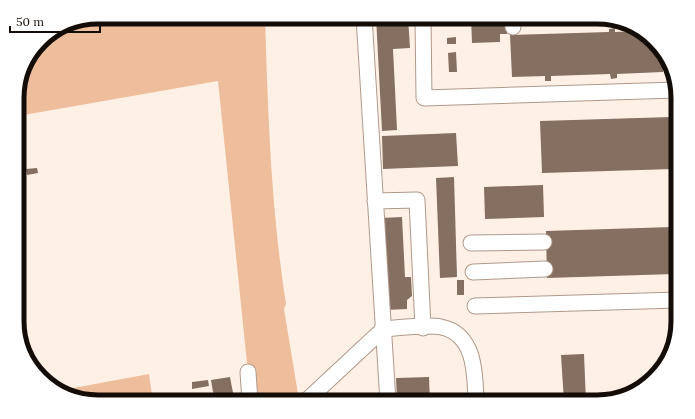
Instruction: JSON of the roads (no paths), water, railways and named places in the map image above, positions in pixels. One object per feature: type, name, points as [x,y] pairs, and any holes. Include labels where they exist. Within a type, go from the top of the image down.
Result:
[{"type":"street","points":[[364,24],[374,202],[388,395]]},
{"type":"street","points":[[423,24],[424,98],[671,90]]},
{"type":"street","points":[[374,202],[417,200],[423,328]]},
{"type":"street","points":[[471,243],[544,242]]},
{"type":"street","points":[[474,272],[545,269]]},
{"type":"street","points":[[475,306],[671,300]]},
{"type":"street","points":[[313,395],[383,331],[441,327],[455,333],[466,344],[475,370],[476,395]]},
{"type":"street","points":[[248,372],[250,395]]}]
